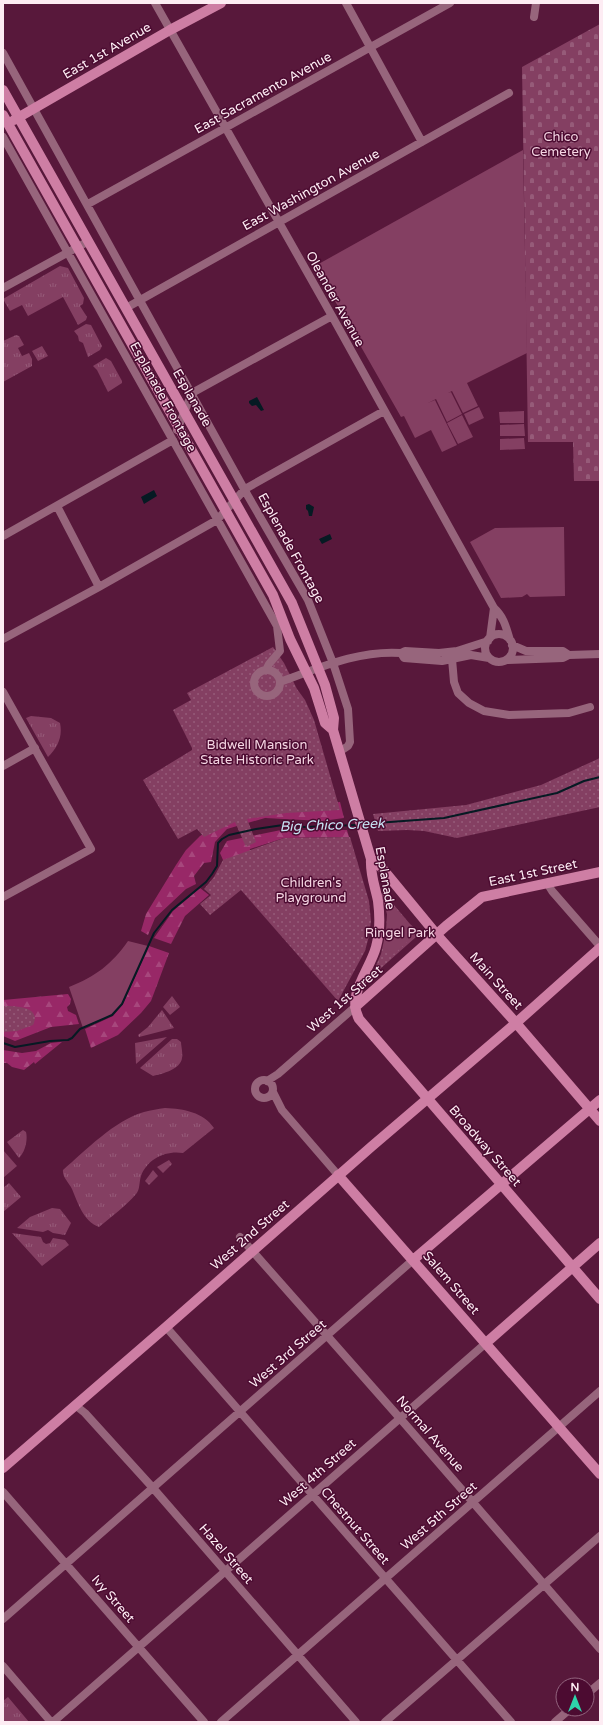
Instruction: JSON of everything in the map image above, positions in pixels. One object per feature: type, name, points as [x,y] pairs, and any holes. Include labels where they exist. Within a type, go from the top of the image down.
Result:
[{"type":"main road","name":"East 1st Avenue","points":[[5,122],[18,117],[170,30],[221,3]]},
{"type":"main road","name":"Esplanade","points":[[3,90],[87,242],[185,411],[292,603],[318,668],[334,718],[333,730],[339,752],[371,859],[370,873],[379,909],[379,932],[376,949],[368,970],[356,993],[355,1008]]},
{"type":"main road","name":"Esplanade","points":[[5,122],[56,208],[77,248],[273,595],[290,639],[307,672],[326,723],[333,730]]},
{"type":"main road","name":"Main Street","points":[[371,859],[382,867],[437,935],[516,1023],[600,1121]]},
{"type":"main road","name":"East 1st Street","points":[[437,935],[482,897],[600,872]]},
{"type":"main road","name":"West 1st Street","points":[[355,1008],[437,935]]},
{"type":"main road","name":"West 2nd Street","points":[[3,1468],[426,1098],[516,1023],[600,947]]},
{"type":"main road","name":"Broadway Street","points":[[355,1008],[359,1019],[600,1299]]},
{"type":"main road","name":"West 3rd Street","points":[[413,1260],[600,1100]]},
{"type":"main road","name":"Salem Street","points":[[338,1175],[600,1474]]},
{"type":"main road","name":"West 4th Street","points":[[486,1343],[600,1243]]},
{"type":"street","name":"Oleander Avenue","points":[[155,3],[332,316],[494,608],[501,614],[505,621],[511,642]]},
{"type":"street","points":[[346,3],[422,142]]},
{"type":"street","name":"East Sacramento Avenue","points":[[88,204],[450,3]]},
{"type":"street","points":[[534,17],[536,3]]},
{"type":"street","name":"Esplanade Frontage","points":[[3,53],[245,489]]},
{"type":"street","name":"East Washington Avenue","points":[[126,308],[509,94]]},
{"type":"street","name":"Esplanade Frontage","points":[[3,137],[279,630],[280,651],[266,670]]},
{"type":"street","points":[[3,288],[87,242]]},
{"type":"street","points":[[3,536],[174,440],[192,393],[332,316]]},
{"type":"street","points":[[3,639],[218,520],[245,489],[384,411]]},
{"type":"street","name":"Esplenade Frontage","points":[[245,489],[308,600],[333,663],[348,709],[350,736],[348,746],[339,752]]},
{"type":"street","points":[[57,506],[99,587]]},
{"type":"street","points":[[489,658],[485,648],[489,639],[494,608]]},
{"type":"street","points":[[280,682],[333,663],[365,654],[401,653],[405,651],[439,653],[457,651],[502,635],[526,651],[563,651],[569,655]]},
{"type":"street","points":[[506,660],[513,651],[511,642]]},
{"type":"street","points":[[401,653],[404,658],[442,661],[471,655],[489,658],[496,662],[506,660],[563,658],[569,655],[600,654]]},
{"type":"street","points":[[452,659],[454,682],[458,693],[469,703],[484,711],[509,715],[562,714],[590,707]]},
{"type":"street","points":[[266,670],[270,670],[277,675],[280,682],[274,693],[267,696],[259,693],[254,686],[255,678],[261,672],[266,670]]},
{"type":"street","points":[[3,692],[91,849],[3,897]]},
{"type":"street","points":[[3,766],[35,748]]},
{"type":"street","points":[[547,883],[552,891],[600,947]]},
{"type":"street","name":"West 1st Street","points":[[267,1081],[278,1074],[355,1008]]},
{"type":"street","points":[[261,1080],[267,1081],[272,1084],[273,1092],[266,1099],[257,1096],[254,1087],[261,1080]]},
{"type":"street","name":"Salem Street","points":[[273,1092],[282,1110],[338,1175]]},
{"type":"street","name":"Salem Street","points":[[266,1099],[282,1110]]},
{"type":"street","name":"Normal Avenue","points":[[240,1238],[328,1336],[600,1649]]},
{"type":"street","name":"West 3rd Street","points":[[3,1619],[413,1260]]},
{"type":"street","name":"Chestnut Street","points":[[166,1327],[511,1722]]},
{"type":"street","name":"West 4th Street","points":[[52,1722],[486,1343]]},
{"type":"street","name":"West 5th Street","points":[[221,1722],[600,1391]]},
{"type":"street","name":"Hazel Street","points":[[76,1404],[153,1488],[356,1722]]},
{"type":"street","name":"Ivy Street","points":[[3,1492],[204,1722]]},
{"type":"street","points":[[385,1722],[545,1586],[600,1536]]},
{"type":"street","points":[[3,1666],[52,1722]]},
{"type":"green space","name":"Chico Cemetery","points":[[600,24],[600,481],[574,481],[573,442],[528,442],[522,67]]},
{"type":"green space","points":[[523,150],[527,353],[467,383],[478,406],[463,413],[452,391],[448,393],[451,392],[462,414],[447,422],[436,399],[428,403],[435,400],[457,445],[442,452],[431,430],[415,438],[404,416],[401,417],[315,266]]},
{"type":"green space","points":[[60,266],[68,268],[84,298],[83,304],[80,306],[87,317],[86,320],[78,325],[63,297],[28,316],[22,305],[10,311],[3,299]]},
{"type":"green space","points":[[86,324],[91,325],[102,346],[100,350],[88,357],[83,343],[79,341],[78,336],[74,331]]},
{"type":"green space","points":[[16,335],[19,336],[24,345],[18,348],[22,356],[29,353],[32,359],[32,366],[3,382],[3,341]]},
{"type":"green space","points":[[42,346],[48,356],[38,361],[32,351]]},
{"type":"green space","points":[[106,358],[111,361],[122,381],[122,383],[108,392],[97,370],[93,366]]},
{"type":"green space","points":[[479,407],[484,418],[469,425],[464,414]]},
{"type":"green space","points":[[524,411],[524,423],[500,423],[499,412]]},
{"type":"green space","points":[[462,415],[473,437],[458,444],[447,423]]},
{"type":"green space","points":[[524,424],[525,436],[500,436],[500,425]]},
{"type":"green space","points":[[524,438],[525,449],[500,450],[500,439]]},
{"type":"green space","points":[[564,527],[565,596],[530,597],[527,594],[522,597],[501,598],[470,542],[495,528]]},
{"type":"green space","name":"Bidwell Mansion State Historic Park","points":[[273,647],[305,700],[314,720],[340,810],[286,813],[247,819],[256,842],[246,847],[235,822],[204,837],[197,829],[178,839],[143,780],[192,750],[173,710],[191,700],[187,693]]},
{"type":"green space","points":[[31,716],[51,718],[60,723],[60,738],[54,750],[48,757],[26,718]]},
{"type":"green space","points":[[600,758],[600,807],[457,838],[424,831],[378,831],[373,814],[466,805],[541,785]]},
{"type":"green space","points":[[340,802],[344,818],[322,821],[265,818],[227,829],[215,842],[211,862],[204,863],[194,876],[196,884],[186,889],[155,918],[148,935],[141,931],[146,914],[176,865],[186,850],[200,836],[228,819],[252,811]]},
{"type":"green space","points":[[281,830],[347,830],[349,837],[284,838],[250,849],[247,867],[223,860],[220,853],[227,841]]},
{"type":"green space","name":"Children's Playground","points":[[350,837],[369,901],[371,921],[365,951],[338,1001],[241,890],[210,915],[200,904],[211,895],[204,889],[214,877],[223,860],[284,838]]},
{"type":"green space","points":[[200,888],[209,895],[185,916],[171,944],[154,938],[173,911]]},
{"type":"green space","name":"Ringel Park","points":[[383,892],[410,924],[418,931],[416,937],[371,977],[381,954],[386,931],[387,914],[381,894]]},
{"type":"green space","name":"Ringel Park","points":[[395,907],[415,935],[394,954],[384,947],[387,931],[387,911]]},
{"type":"green space","points":[[128,941],[148,946],[122,1004],[112,1015],[83,1028],[69,987],[87,979],[102,969],[116,956]]},
{"type":"green space","points":[[149,946],[169,953],[151,1001],[118,1035],[91,1048],[85,1029],[113,1016],[123,1004]]},
{"type":"green space","points":[[68,994],[71,999],[70,1004],[67,1007],[68,1011],[76,1015],[79,1024],[51,1027],[15,1041],[3,1036],[3,1000]]},
{"type":"green space","points":[[172,996],[180,1007],[170,1015],[163,1007]]},
{"type":"green space","points":[[3,1006],[26,1008],[31,1011],[34,1014],[35,1019],[33,1025],[17,1031],[3,1032]]},
{"type":"green space","points":[[162,1010],[174,1028],[139,1037],[138,1035],[148,1027]]},
{"type":"green space","points":[[167,1037],[136,1064],[135,1043]]},
{"type":"green space","points":[[172,1039],[177,1039],[181,1042],[181,1062],[175,1068],[153,1076],[140,1068]]},
{"type":"green space","points":[[68,1041],[62,1042],[35,1064],[34,1062],[24,1070],[12,1067],[7,1063],[3,1063],[3,1050],[22,1053],[36,1051],[51,1043]]},
{"type":"green space","points":[[165,1108],[192,1112],[204,1118],[214,1128],[183,1153],[177,1152],[164,1154],[152,1160],[144,1170],[138,1190],[132,1198],[99,1227],[93,1224],[85,1216],[79,1206],[72,1189],[65,1178],[63,1170],[91,1145],[122,1122],[144,1112]]},
{"type":"green space","points":[[23,1130],[27,1135],[26,1142],[23,1153],[19,1158],[7,1142]]},
{"type":"green space","points":[[3,1150],[17,1166],[3,1178]]},
{"type":"green space","points":[[169,1160],[172,1164],[163,1173],[157,1167]]},
{"type":"green space","points":[[153,1170],[158,1176],[149,1185],[145,1181]]},
{"type":"green space","points":[[9,1183],[21,1197],[3,1212],[3,1188]]},
{"type":"green space","points":[[52,1208],[60,1209],[71,1223],[65,1235],[53,1233],[48,1230],[43,1232],[17,1228],[30,1217]]},
{"type":"green space","points":[[12,1233],[41,1237],[43,1242],[46,1244],[50,1243],[53,1238],[65,1240],[69,1245],[42,1266]]},
{"type":"green space","points":[[8,1697],[29,1722],[3,1722],[3,1701]]},
{"type":"water","points":[[257,397],[264,410],[261,411],[256,405],[252,406],[249,403],[249,401]]},
{"type":"water","points":[[154,490],[157,496],[144,504],[141,497]]},
{"type":"water","points":[[309,504],[314,507],[312,516],[309,516],[306,509],[306,505]]},
{"type":"water","points":[[330,534],[332,539],[322,544],[319,539]]},
{"type":"waterway","name":"Big Chico Creek","points":[[363,824],[444,818],[557,793],[584,781],[600,777]]},
{"type":"waterway","name":"Big Chico Creek","points":[[3,1043],[15,1047],[50,1041],[68,1040],[72,1038],[80,1029],[112,1015],[122,1004],[154,933],[172,910],[206,882],[212,874],[217,866],[218,843],[222,839],[229,835],[283,825],[305,827],[357,825]]}]
